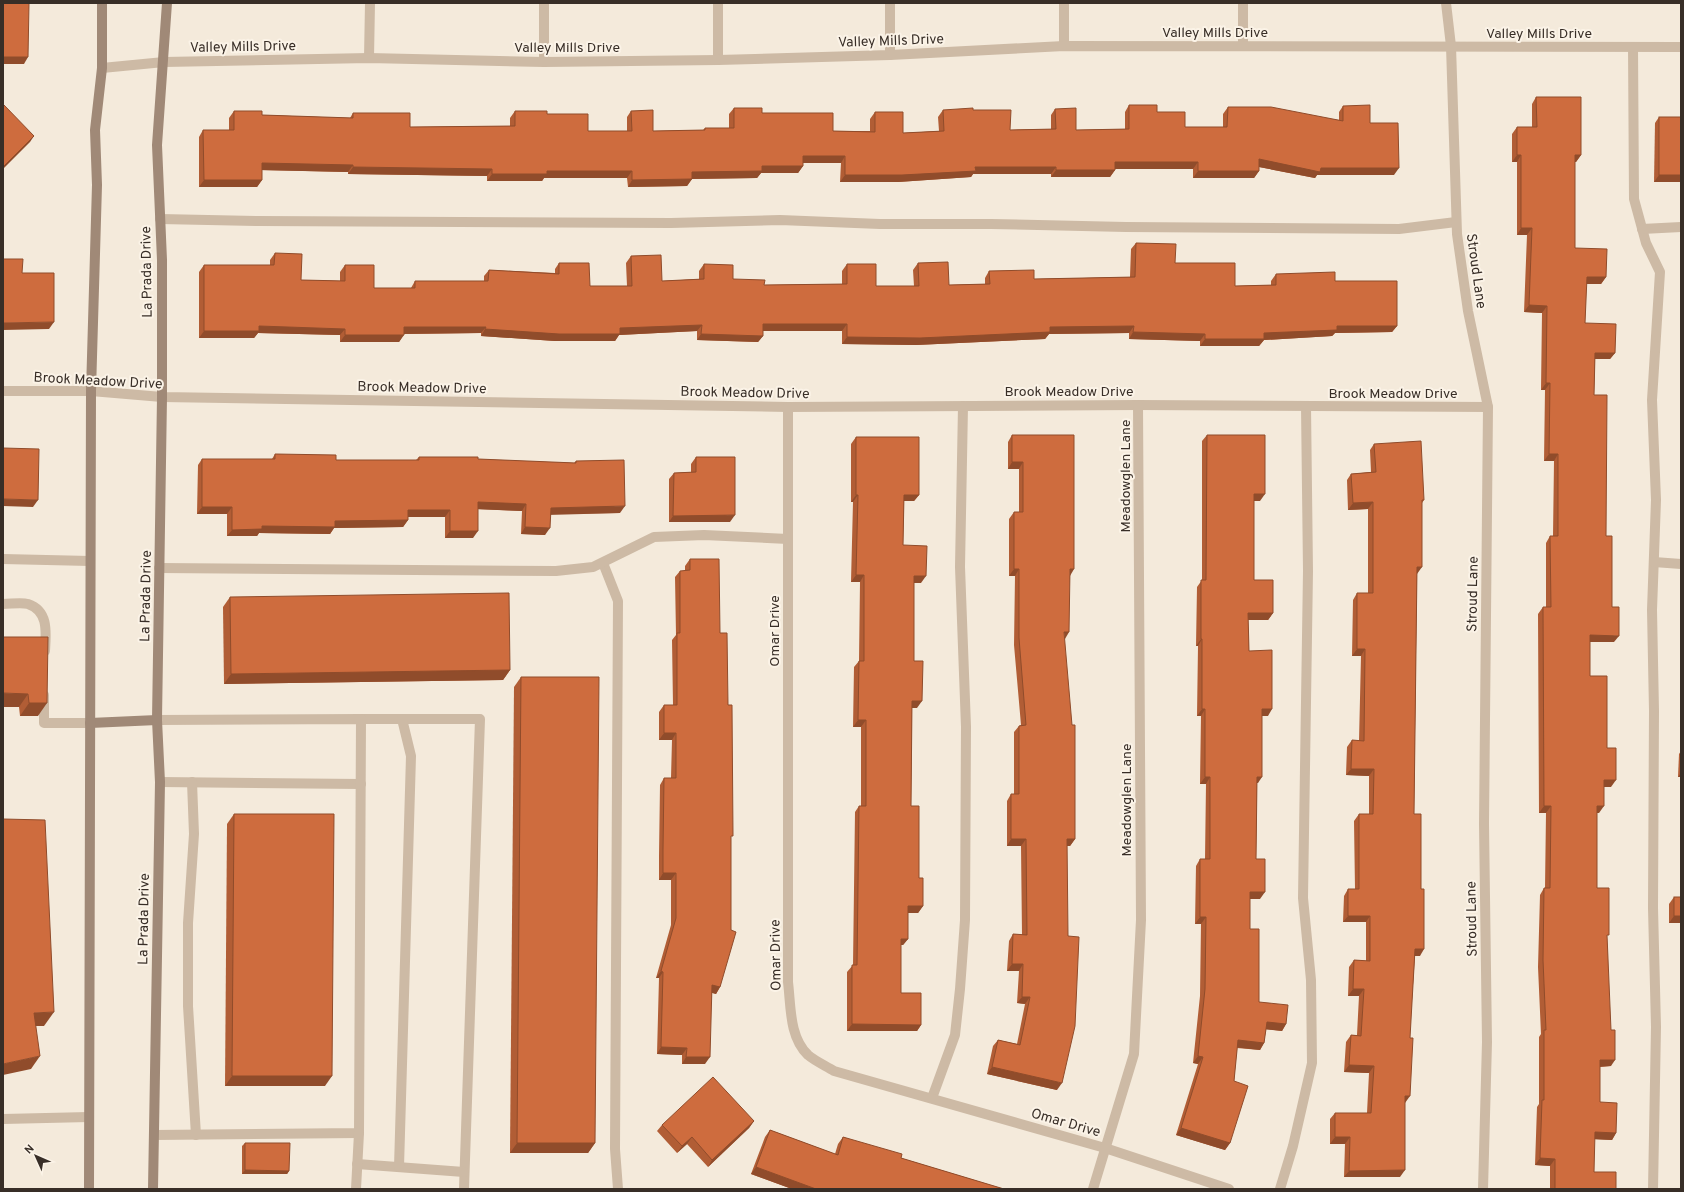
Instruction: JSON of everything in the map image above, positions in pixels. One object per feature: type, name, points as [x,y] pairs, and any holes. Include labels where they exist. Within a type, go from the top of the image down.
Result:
[{"type":"main road","points":[[89,1189],[91,391],[98,186],[95,130],[102,68],[102,3]]},
{"type":"main road","name":"La Prada Drive","points":[[153,1189],[160,782],[157,720],[162,397],[162,260],[157,145],[168,3]]},
{"type":"main road","points":[[90,723],[157,720]]},
{"type":"street","points":[[369,58],[370,3]]},
{"type":"street","points":[[544,3],[544,62]]},
{"type":"street","points":[[718,3],[718,60]]},
{"type":"street","points":[[890,3],[890,55]]},
{"type":"street","points":[[1064,3],[1064,46]]},
{"type":"street","points":[[1243,3],[1243,46]]},
{"type":"street","name":"Stroud Lane","points":[[1446,3],[1451,46],[1456,222],[1468,311],[1488,407],[1484,824],[1487,1042],[1483,1189]]},
{"type":"street","name":"Valley Mills Drive","points":[[102,68],[164,62],[369,58],[544,62],[718,60],[890,55],[1064,46],[1681,47]]},
{"type":"street","points":[[1633,47],[1634,200],[1646,243],[1660,272],[1652,400],[1656,500],[1652,610],[1654,711],[1653,908],[1656,1027],[1653,1189]]},
{"type":"street","points":[[160,219],[631,223],[780,220],[880,224],[1399,229],[1456,222]]},
{"type":"street","points":[[1642,229],[1681,227]]},
{"type":"street","name":"Brook Meadow Drive","points":[[3,391],[91,391],[162,397],[788,408],[1138,405],[1488,407]]},
{"type":"street","name":"Meadowglen Lane","points":[[1093,1189],[1134,1054],[1141,920],[1138,405]]},
{"type":"street","points":[[932,1098],[955,1035],[965,920],[966,727],[960,567],[962,406]]},
{"type":"street","points":[[1280,1189],[1293,1146],[1312,1063],[1311,980],[1303,898],[1308,586],[1306,406]]},
{"type":"street","name":"Omar Drive","points":[[788,408],[788,982],[793,1026],[797,1041],[808,1055],[834,1071],[1105,1148],[1229,1189]]},
{"type":"street","points":[[159,568],[556,571],[593,567],[654,537],[704,535],[788,539]]},
{"type":"street","points":[[3,559],[90,561]]},
{"type":"street","points":[[1654,562],[1681,564]]},
{"type":"street","points":[[603,563],[618,600],[615,1149],[618,1189]]},
{"type":"street","points":[[3,604],[28,604],[40,610],[46,624],[45,659]]},
{"type":"street","points":[[45,687],[44,723],[90,723]]},
{"type":"street","points":[[356,1189],[359,1133],[362,784],[361,719]]},
{"type":"street","points":[[399,1167],[411,756],[402,719]]},
{"type":"street","points":[[157,720],[480,719],[464,1189]]},
{"type":"street","points":[[160,782],[362,784]]},
{"type":"street","points":[[192,782],[194,834],[188,923],[188,998],[196,1135]]},
{"type":"street","points":[[3,1119],[89,1117]]},
{"type":"street","points":[[154,1135],[359,1133]]},
{"type":"street","points":[[357,1164],[464,1172]]},
{"type":"building","points":[[3,3],[29,3],[28,57],[3,57]]},
{"type":"building","points":[[1536,97],[1581,97],[1581,155],[1575,155],[1575,248],[1607,249],[1606,277],[1587,277],[1585,323],[1616,324],[1615,353],[1595,353],[1594,395],[1607,395],[1606,536],[1612,536],[1612,607],[1619,607],[1619,636],[1590,635],[1590,676],[1607,676],[1607,748],[1616,748],[1616,780],[1604,780],[1604,806],[1597,806],[1597,888],[1609,888],[1609,935],[1607,935],[1611,1030],[1615,1030],[1615,1060],[1600,1060],[1600,1102],[1617,1103],[1616,1133],[1595,1132],[1594,1172],[1616,1172],[1616,1189],[1555,1189],[1555,1159],[1540,1158],[1542,1100],[1544,1100],[1544,1030],[1546,1030],[1543,960],[1544,888],[1550,888],[1551,806],[1544,806],[1543,607],[1551,607],[1550,536],[1558,536],[1558,454],[1549,454],[1550,383],[1546,383],[1547,306],[1529,305],[1532,228],[1521,228],[1521,155],[1517,155],[1517,127],[1537,127]]},
{"type":"building","points":[[3,104],[34,136],[3,167]]},
{"type":"building","points":[[1129,105],[1157,105],[1157,112],[1185,112],[1185,127],[1227,127],[1228,107],[1271,107],[1343,121],[1343,106],[1370,105],[1370,123],[1398,123],[1399,168],[1321,168],[1320,172],[1259,159],[1259,171],[1198,171],[1198,162],[1115,162],[1115,170],[1056,170],[1056,167],[975,167],[976,171],[902,175],[845,175],[845,156],[803,156],[803,166],[762,166],[762,171],[692,172],[692,179],[632,180],[632,171],[547,171],[547,174],[492,174],[492,169],[353,167],[353,165],[262,163],[262,180],[204,180],[203,130],[234,130],[234,111],[262,111],[262,115],[353,118],[353,113],[410,113],[410,127],[515,126],[515,111],[547,111],[547,114],[588,114],[588,131],[632,131],[631,111],[653,110],[653,131],[734,128],[734,108],[762,108],[762,113],[833,113],[833,131],[875,132],[875,112],[903,112],[903,133],[944,131],[943,110],[973,108],[973,110],[1011,110],[1010,130],[1056,129],[1055,109],[1076,108],[1076,130],[1129,129]]},
{"type":"building","points":[[1659,117],[1681,117],[1681,175],[1659,175]]},
{"type":"building","points":[[1136,243],[1176,244],[1175,263],[1235,263],[1235,286],[1276,285],[1276,274],[1335,272],[1335,281],[1397,281],[1397,326],[1337,326],[1337,330],[1264,333],[1264,339],[1205,339],[1205,334],[1133,332],[1134,326],[1050,327],[1050,332],[920,338],[847,337],[847,324],[763,324],[763,336],[701,334],[702,325],[620,328],[620,334],[559,334],[485,329],[486,327],[404,327],[404,335],[345,335],[345,329],[259,326],[259,331],[204,331],[204,265],[274,265],[275,253],[302,254],[301,280],[345,281],[345,265],[374,265],[374,288],[415,288],[415,281],[488,281],[489,270],[559,274],[559,263],[589,263],[590,286],[632,286],[631,256],[661,255],[662,281],[704,279],[704,264],[733,265],[733,279],[765,280],[764,285],[847,284],[847,264],[876,264],[876,286],[919,286],[918,263],[948,262],[949,285],[990,284],[989,271],[1034,270],[1034,279],[1135,277]]},
{"type":"building","points":[[3,259],[23,259],[22,273],[54,273],[54,322],[3,323]]},
{"type":"building","points":[[1012,435],[1074,435],[1074,569],[1070,569],[1069,632],[1064,632],[1072,725],[1075,725],[1075,839],[1067,839],[1068,936],[1079,937],[1075,1026],[1062,1083],[992,1067],[998,1040],[1020,1045],[1030,997],[1022,997],[1023,964],[1012,964],[1013,934],[1027,935],[1026,839],[1011,839],[1011,794],[1019,794],[1019,726],[1026,725],[1019,638],[1019,569],[1014,569],[1014,512],[1023,512],[1023,462],[1012,462]]},
{"type":"building","points":[[1207,435],[1265,435],[1265,494],[1254,494],[1254,580],[1273,580],[1273,613],[1248,613],[1249,651],[1272,650],[1272,709],[1262,709],[1262,777],[1257,777],[1256,859],[1265,859],[1265,892],[1250,892],[1250,929],[1259,929],[1259,1002],[1288,1005],[1286,1024],[1267,1022],[1264,1043],[1238,1040],[1234,1081],[1248,1086],[1230,1143],[1181,1128],[1203,1057],[1198,1056],[1205,989],[1206,917],[1200,917],[1200,859],[1210,859],[1210,777],[1205,777],[1205,709],[1202,709],[1201,639],[1201,580],[1206,580]]},
{"type":"building","points":[[856,437],[919,437],[919,495],[904,495],[903,545],[927,546],[926,576],[914,576],[914,661],[923,661],[922,701],[912,701],[911,806],[919,806],[919,878],[923,878],[923,906],[908,906],[908,939],[901,939],[901,993],[921,993],[921,1025],[852,1024],[852,965],[857,965],[859,806],[866,806],[866,720],[858,720],[859,661],[864,661],[864,575],[856,575],[858,495],[856,495]]},
{"type":"building","points":[[1421,441],[1424,500],[1422,500],[1422,567],[1417,567],[1414,814],[1421,814],[1421,889],[1424,889],[1424,949],[1415,949],[1410,1038],[1413,1038],[1410,1096],[1405,1096],[1405,1170],[1349,1171],[1350,1137],[1335,1137],[1335,1113],[1371,1113],[1374,1066],[1349,1065],[1351,1035],[1361,1036],[1364,989],[1353,989],[1354,960],[1370,961],[1370,916],[1348,916],[1348,889],[1359,889],[1359,814],[1373,814],[1374,769],[1351,769],[1352,740],[1364,741],[1365,649],[1357,649],[1357,593],[1373,593],[1373,502],[1353,503],[1351,474],[1376,472],[1374,444]]},
{"type":"building","points":[[3,448],[39,449],[38,500],[3,499]]},
{"type":"building","points":[[275,454],[336,455],[336,460],[419,460],[419,457],[478,457],[478,459],[576,463],[576,461],[624,460],[625,506],[551,508],[550,528],[525,527],[526,504],[478,502],[478,531],[450,531],[450,510],[408,510],[408,520],[335,521],[335,527],[262,526],[262,529],[232,530],[232,507],[202,507],[202,459],[275,459]]},
{"type":"building","points":[[696,457],[735,457],[735,515],[673,516],[674,473],[696,472]]},
{"type":"building","points":[[690,559],[719,559],[720,633],[727,633],[728,705],[732,705],[733,836],[731,836],[731,930],[736,932],[720,987],[712,985],[710,1057],[686,1057],[687,1048],[661,1047],[663,972],[661,971],[676,918],[676,873],[663,873],[664,778],[676,778],[676,733],[664,733],[664,705],[677,705],[677,633],[680,633],[680,571],[690,570]]},
{"type":"building","points":[[509,593],[510,670],[231,674],[230,597]]},
{"type":"building","points":[[3,637],[48,637],[47,703],[29,703],[28,694],[3,693]]},
{"type":"building","points":[[521,677],[599,677],[595,1143],[517,1143]]},
{"type":"building","points":[[234,814],[334,814],[332,1076],[232,1076]]},
{"type":"building","points":[[3,819],[45,820],[54,1012],[34,1013],[40,1056],[3,1064]]},
{"type":"building","points":[[1674,897],[1681,897],[1681,916],[1674,916]]},
{"type":"building","points":[[713,1077],[754,1121],[712,1160],[692,1137],[682,1146],[662,1125]]},
{"type":"building","points":[[770,1130],[838,1155],[843,1137],[902,1154],[901,1158],[1004,1189],[816,1189],[756,1167]]},
{"type":"building","points":[[245,1143],[290,1143],[289,1171],[245,1170]]}]
